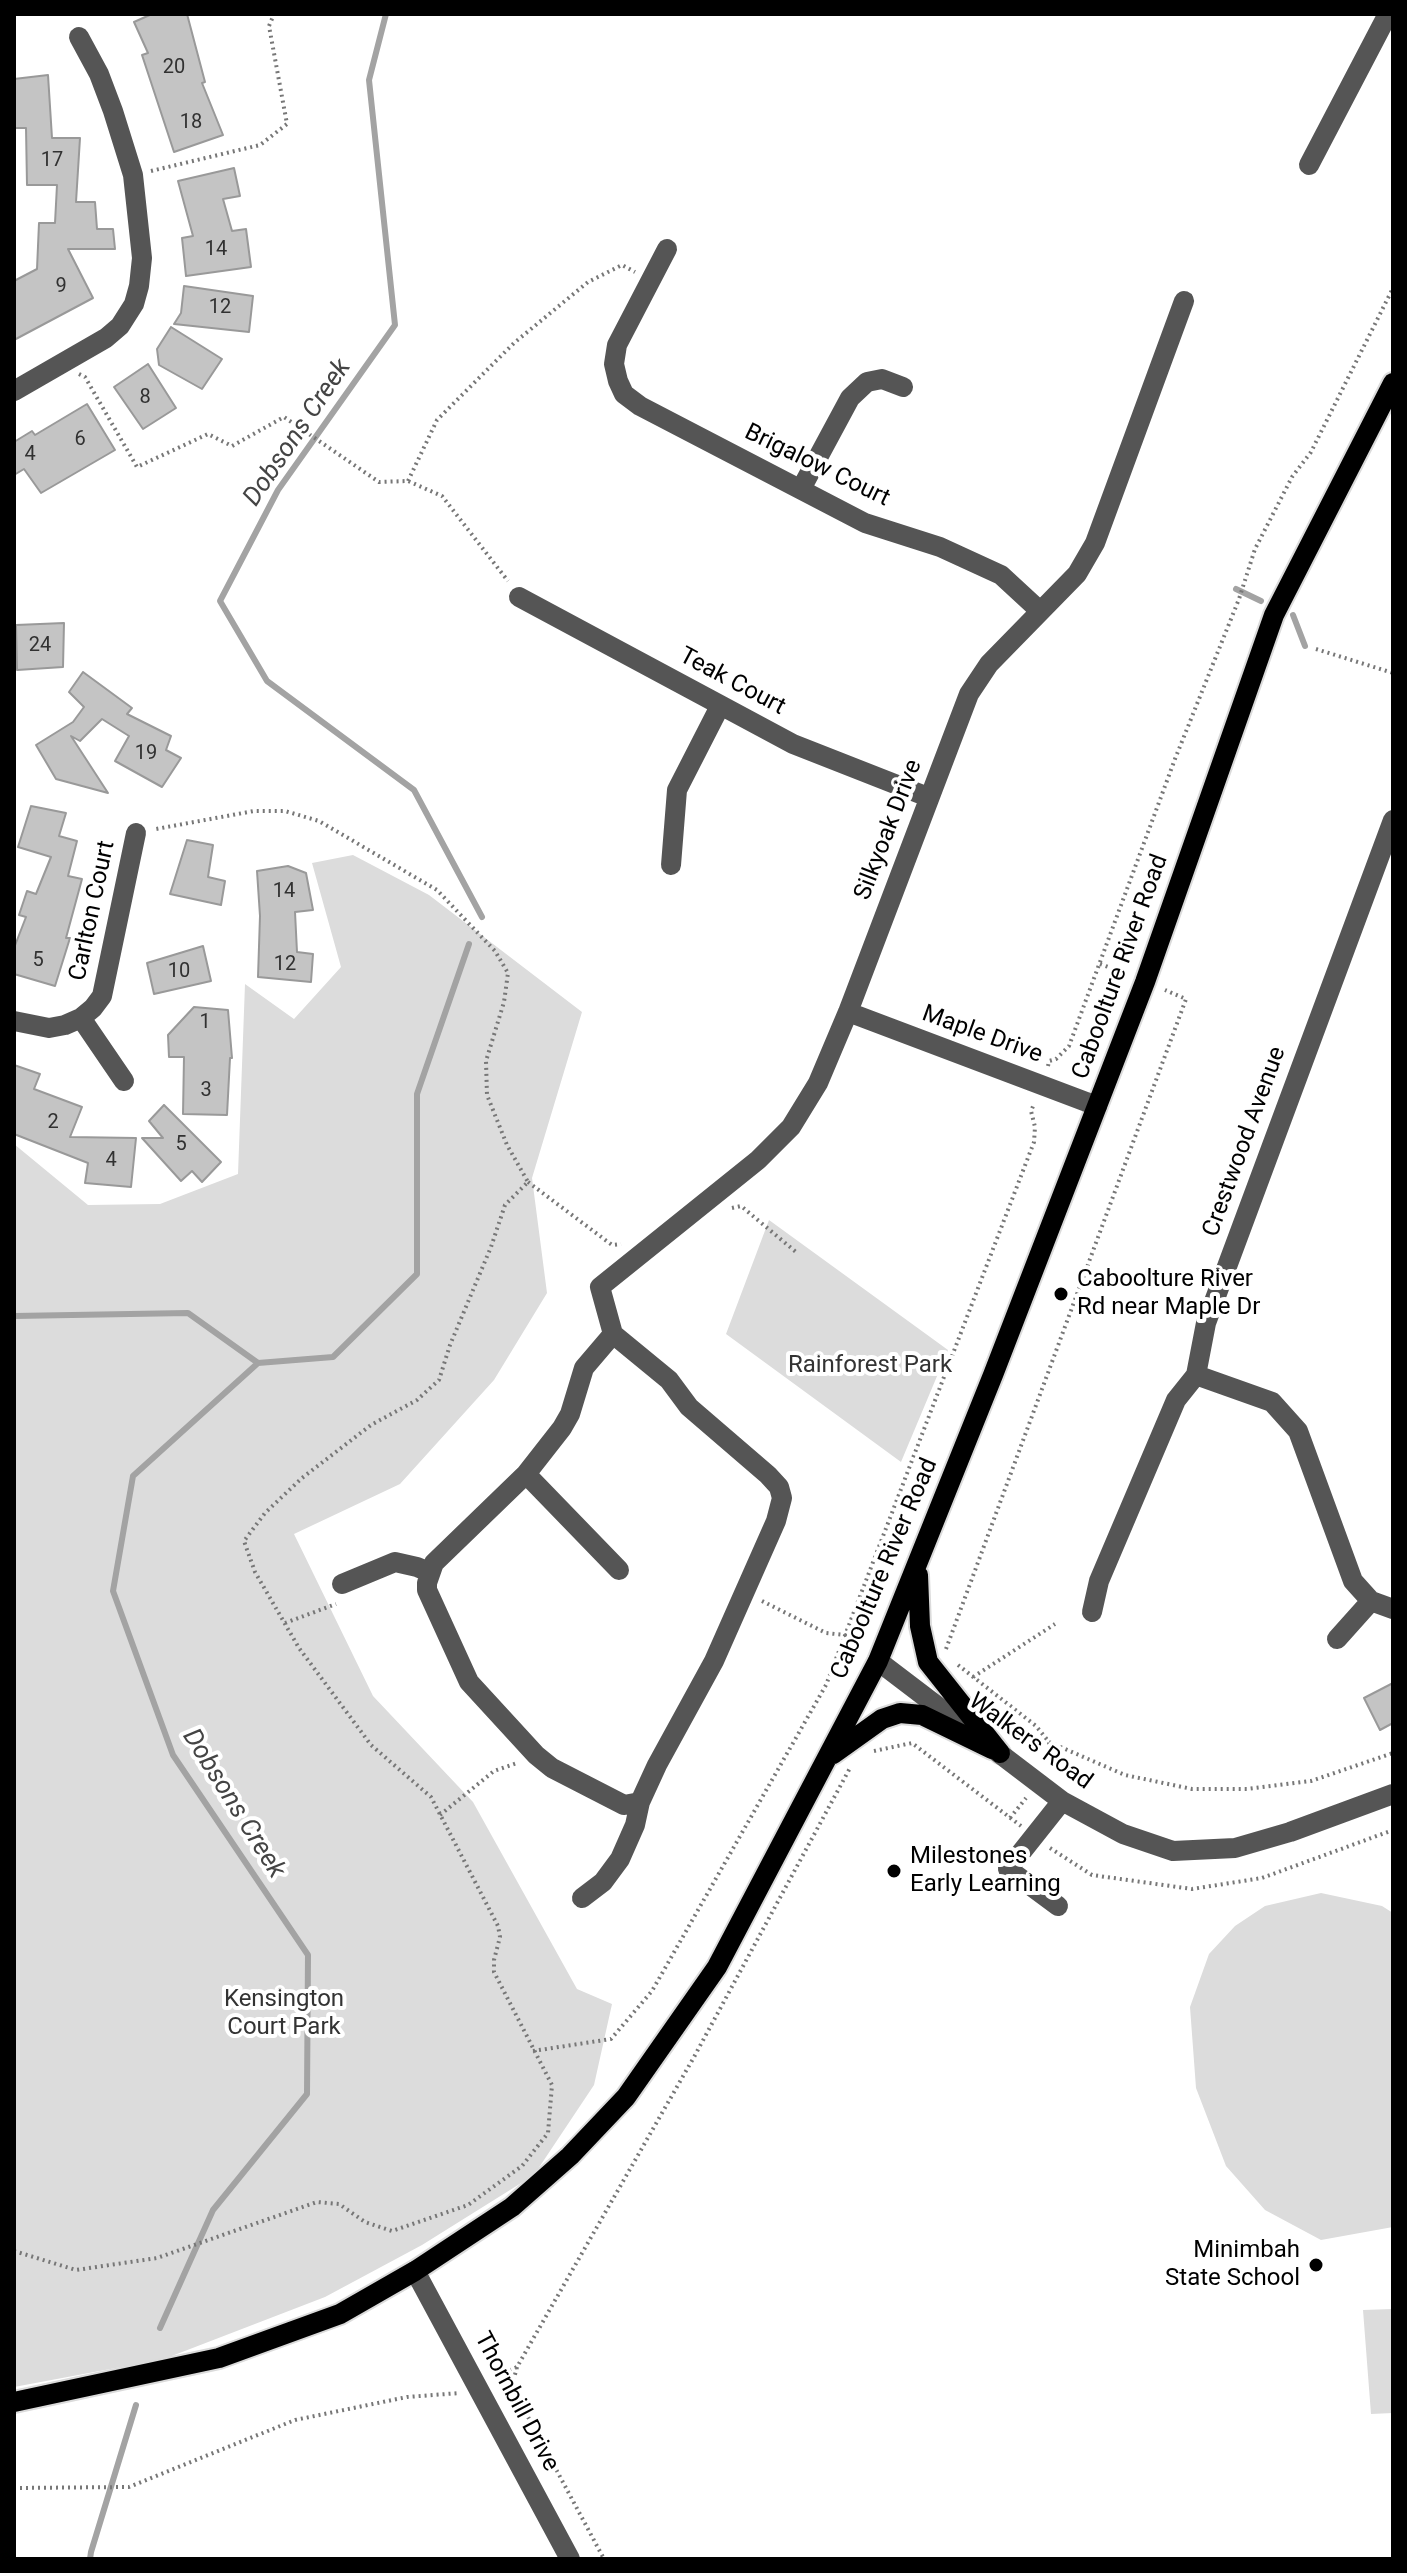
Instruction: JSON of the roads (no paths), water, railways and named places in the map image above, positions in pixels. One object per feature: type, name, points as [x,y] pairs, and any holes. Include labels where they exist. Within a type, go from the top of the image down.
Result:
[{"type":"main road","name":"Caboolture River Road","points":[[14,2402],[219,2358],[340,2314],[415,2271],[512,2207],[570,2156],[626,2097],[717,1967],[878,1661],[1145,982],[1274,615],[1393,383]]},
{"type":"main road","points":[[918,1565],[920,1626],[928,1662],[1000,1753]]},
{"type":"main road","points":[[826,1760],[882,1719],[900,1713],[922,1715],[1000,1753]]},
{"type":"street","points":[[1309,165],[1388,14]]},
{"type":"street","points":[[14,391],[106,338],[120,326],[134,304],[142,258],[133,175],[99,74],[79,37]]},
{"type":"street","name":"Brigalow Court","points":[[667,249],[617,345],[614,364],[624,394],[640,406],[865,523],[940,547],[1001,575],[1040,611]]},
{"type":"street","name":"Silkyoak Drive","points":[[613,1334],[600,1287],[758,1160],[791,1127],[818,1083],[969,694],[989,664],[1077,574],[1095,543],[1184,301]]},
{"type":"street","points":[[801,489],[850,398],[867,382],[882,379],[903,387]]},
{"type":"street","name":"Teak Court","points":[[519,597],[793,744],[928,797]]},
{"type":"street","points":[[671,865],[677,790],[720,706]]},
{"type":"street","name":"Crestwood Avenue","points":[[1092,1612],[1099,1581],[1176,1400],[1196,1375],[1206,1323],[1393,820]]},
{"type":"street","name":"Carlton Court","points":[[81,1018],[102,996],[107,983],[136,833]]},
{"type":"street","name":"Maple Drive","points":[[848,1012],[1097,1106]]},
{"type":"street","points":[[14,1021],[49,1028],[81,1018],[124,1081]]},
{"type":"street","points":[[582,1898],[603,1882],[620,1859],[657,1765],[714,1661],[746,1593],[776,1521],[782,1498],[779,1487],[768,1475],[689,1407],[669,1380],[613,1334],[584,1368],[570,1414],[562,1428],[526,1474],[434,1563],[429,1572],[427,1590],[469,1682],[536,1755],[552,1768],[624,1805],[640,1802]]},
{"type":"street","points":[[1196,1375],[1272,1402],[1298,1431],[1353,1581],[1371,1601],[1393,1609]]},
{"type":"street","points":[[526,1474],[619,1570]]},
{"type":"street","points":[[342,1584],[395,1562],[429,1572]]},
{"type":"street","points":[[1337,1639],[1371,1601]]},
{"type":"street","name":"Walkers Road","points":[[878,1661],[1062,1801],[1123,1834],[1173,1851],[1235,1848],[1290,1832],[1393,1794]]},
{"type":"street","points":[[1058,1906],[1008,1869],[1062,1801]]},
{"type":"street","name":"Thornbill Drive","points":[[415,2271],[570,2559]]},
{"type":"waterway","name":"Dobsons Creek","points":[[386,14],[369,80],[395,325],[278,490],[220,601],[267,681],[414,790],[482,917]]},
{"type":"waterway","points":[[1236,589],[1261,601]]},
{"type":"waterway","points":[[1293,615],[1305,646]]},
{"type":"waterway","name":"Dobsons Creek","points":[[160,2328],[213,2210],[307,2094],[308,1955],[173,1755],[113,1591],[133,1476],[258,1363],[333,1357],[417,1274],[417,1094],[469,944]]},
{"type":"waterway","points":[[14,1316],[188,1313],[258,1363]]},
{"type":"waterway","name":"Dobsons Creek","points":[[90,2559],[136,2405]]},
{"type":"place","name":"Caboolture River Rd near Maple Dr","points":[[1061,1294]]},
{"type":"place","name":"Milestones Early Learning","points":[[894,1871]]},
{"type":"place","name":"Minimbah State School","points":[[1316,2265]]},
{"type":"park label","name":"Rainforest Park","points":[[870,1366]]},
{"type":"park label","name":"Kensington Court Park","points":[[284,2014]]}]
